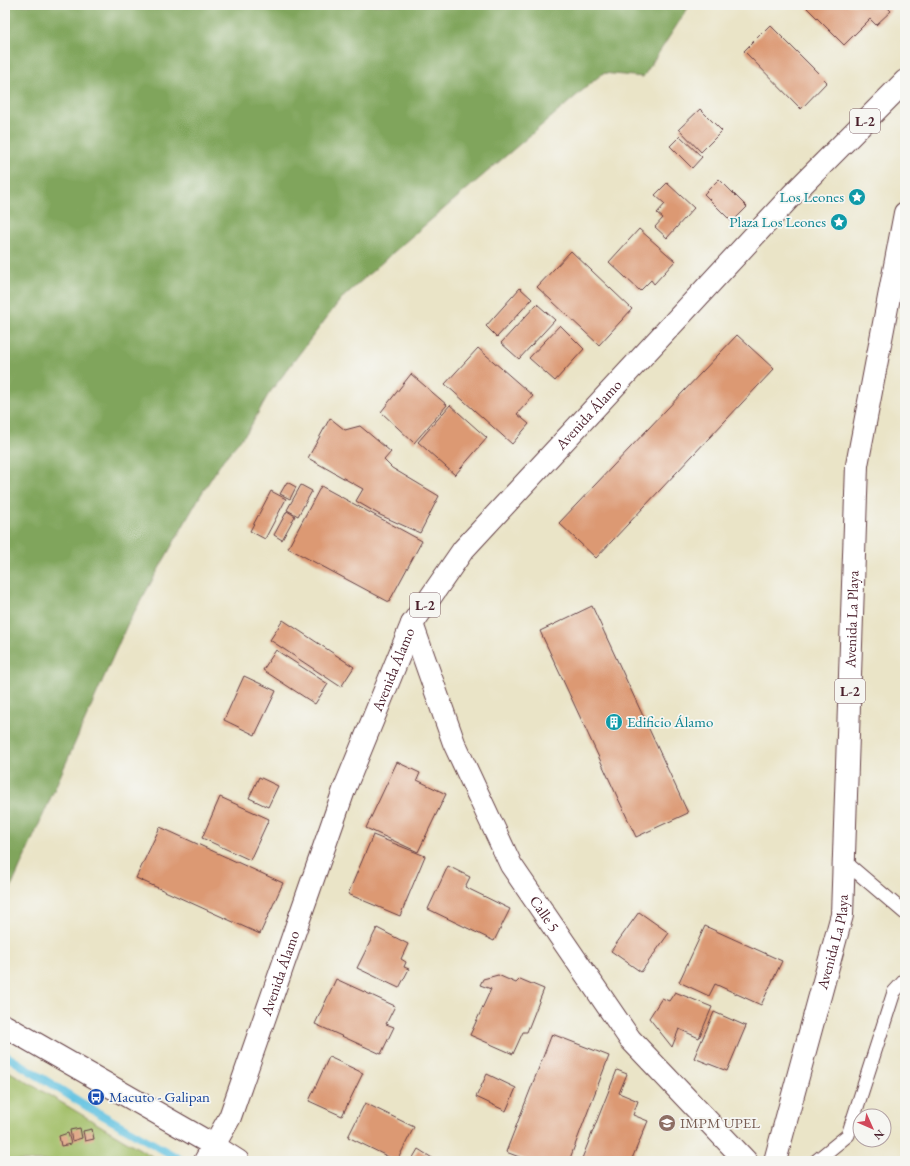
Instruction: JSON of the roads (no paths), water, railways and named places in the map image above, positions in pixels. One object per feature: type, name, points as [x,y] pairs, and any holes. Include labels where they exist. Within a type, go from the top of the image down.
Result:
[{"type":"main road","name":"Avenida Álamo","points":[[209,1153],[230,1117],[344,790],[412,624],[463,550],[793,194],[905,81]]},
{"type":"main road","name":"Avenida La Playa","points":[[775,1161],[842,915],[857,465],[904,215]]},
{"type":"main road","name":"Calle 5","points":[[412,624],[454,743],[511,865],[630,1039],[746,1161]]},
{"type":"main road","points":[[5,1026],[209,1153],[238,1161]]},
{"type":"lane","points":[[844,861],[905,913]]},
{"type":"lane","points":[[816,1161],[848,1135],[894,992],[905,980]]},
{"type":"waterway","points":[[5,1055],[88,1107],[183,1161]]},
{"type":"place","name":"Los Leones","points":[[857,197]]},
{"type":"place","name":"Plaza Los Leones","points":[[839,222]]},
{"type":"place","name":"Edificio Álamo","points":[[614,722]]},
{"type":"place","name":"Macuto - Galipan","points":[[96,1097]]},
{"type":"place","name":"IMPM UPEL","points":[[667,1123]]}]
